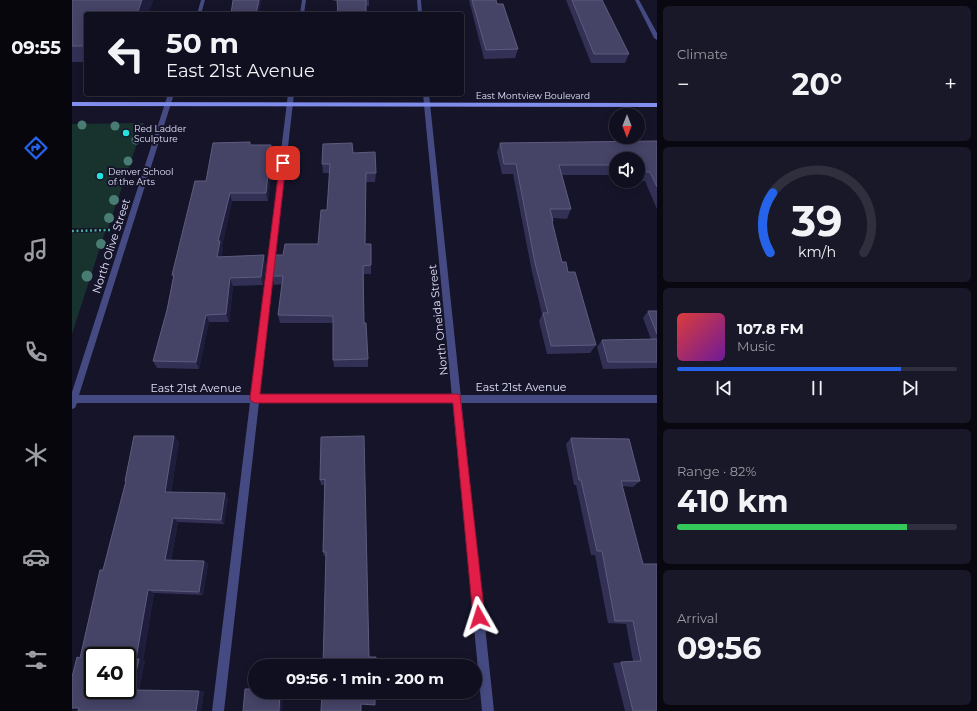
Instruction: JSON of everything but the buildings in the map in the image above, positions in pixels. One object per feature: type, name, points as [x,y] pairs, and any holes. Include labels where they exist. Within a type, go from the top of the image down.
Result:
[{"type":"main road","name":"East Montview Boulevard","points":[[72,104],[657,105]]},
{"type":"street","points":[[200,12],[203,0]]},
{"type":"street","points":[[302,12],[304,0]]},
{"type":"street","points":[[419,0],[420,12]]},
{"type":"street","points":[[637,0],[657,38]]},
{"type":"street","name":"North Olive Street","points":[[73,401],[170,96]]},
{"type":"street","points":[[218,711],[291,96]]},
{"type":"street","name":"North Oneida Street","points":[[426,96],[488,711]]},
{"type":"street","name":"East 21st Avenue","points":[[73,401],[255,398],[657,399]]},
{"type":"path","points":[[72,231],[110,230]]},
{"type":"green space","name":"Denver School of the Arts","points":[[144,123],[108,228],[72,228],[72,124]]},
{"type":"green space","points":[[105,232],[72,334],[72,233]]},
{"type":"place","name":"Red Ladder Sculpture","points":[[126,133]]},
{"type":"place","name":"Denver School of the Arts","points":[[100,176]]},
{"type":"route","points":[[283,163],[255,398],[457,398],[479,617]]}]
